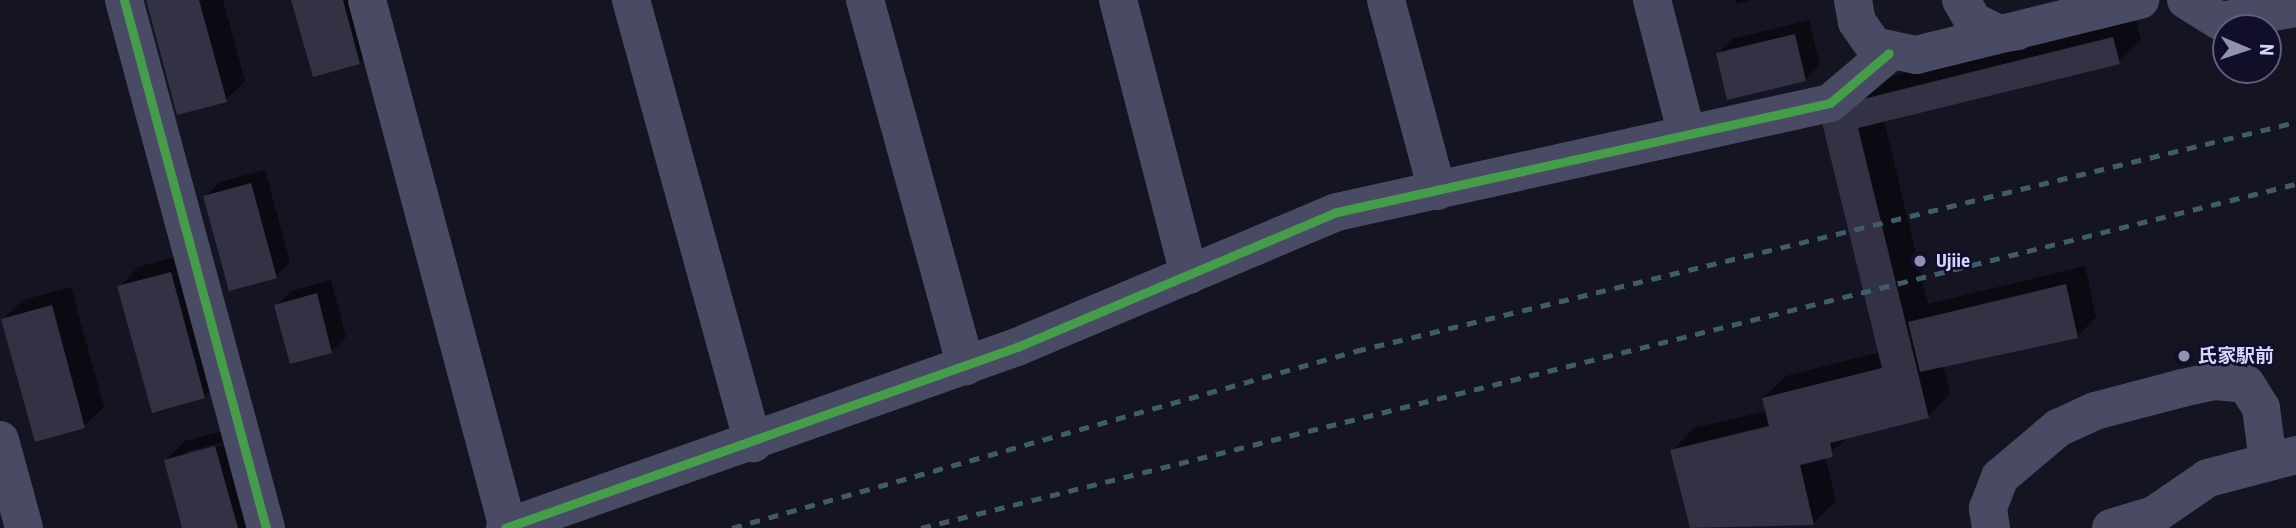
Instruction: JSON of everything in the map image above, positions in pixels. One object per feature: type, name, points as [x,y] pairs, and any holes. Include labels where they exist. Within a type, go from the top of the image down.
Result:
[{"type":"street","points":[[124,0],[266,528]]},
{"type":"street","points":[[367,0],[507,528],[753,444],[966,366],[1336,212],[1830,103],[1889,52]]},
{"type":"street","points":[[631,0],[753,444]]},
{"type":"street","points":[[865,0],[966,366]]},
{"type":"street","points":[[1118,0],[1189,275]]},
{"type":"street","points":[[1386,0],[1437,191]]},
{"type":"street","points":[[1652,0],[1687,135]]},
{"type":"street","points":[[1853,0],[1857,22],[1874,46],[1889,52],[1936,54],[2140,0]]},
{"type":"street","points":[[1961,0],[1973,21],[1999,34],[2033,29]]},
{"type":"street","points":[[2186,0],[2220,21],[2296,8]]},
{"type":"street","points":[[1991,528],[1988,508],[2000,477],[2057,428],[2182,388],[2216,381],[2246,384],[2261,408],[2282,458],[2208,478],[2154,514],[2111,528]]},
{"type":"street","points":[[0,440],[24,528]]},
{"type":"building","points":[[146,0],[199,0],[227,102],[177,115]]},
{"type":"building","points":[[291,0],[343,0],[360,64],[313,77]]},
{"type":"building","points":[[1795,34],[1806,81],[1727,100],[1716,53]]},
{"type":"building","points":[[2113,37],[2120,64],[1858,128],[1929,418],[1830,443],[1833,457],[1800,465],[1814,525],[1690,528],[1670,450],[1769,426],[1762,398],[1882,368],[1819,110]]},
{"type":"building","points":[[251,183],[277,278],[229,291],[203,196]]},
{"type":"building","points":[[171,272],[205,398],[152,413],[117,286]]},
{"type":"building","points":[[2066,284],[2078,338],[1920,372],[1908,322]]},
{"type":"building","points":[[317,293],[332,353],[290,364],[274,305]]},
{"type":"building","points":[[52,305],[85,428],[35,442],[1,319]]},
{"type":"building","points":[[215,446],[238,528],[182,528],[164,460]]},
{"type":"railway","points":[[732,528],[1356,351],[2296,122]]},
{"type":"railway","points":[[921,528],[2296,184]]},
{"type":"cycle path","points":[[124,0],[266,528]]},
{"type":"cycle path","points":[[505,528],[1017,347],[1337,212],[1830,103],[1889,53]]},
{"type":"place","name":"Ujiie","points":[[1920,261]]},
{"type":"place","name":"氏家駅前","points":[[2184,356]]}]
